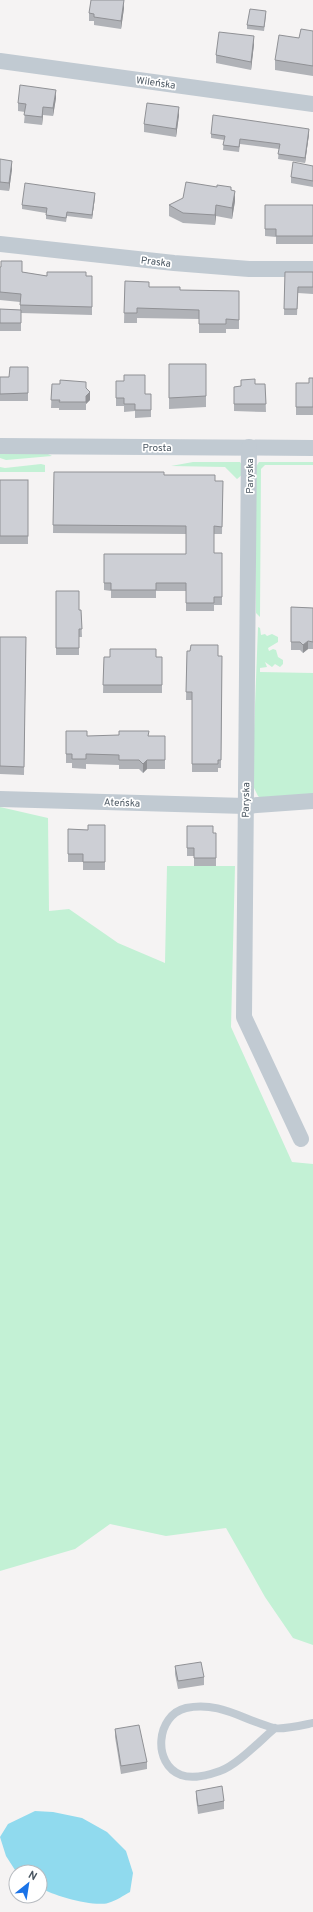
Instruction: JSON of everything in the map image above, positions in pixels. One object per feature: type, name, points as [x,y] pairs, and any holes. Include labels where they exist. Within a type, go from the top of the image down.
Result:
[{"type":"street","name":"Wileńska","points":[[0,61],[313,104]]},
{"type":"street","name":"Praska","points":[[0,244],[196,265],[250,269],[313,269]]},
{"type":"street","name":"Prosta","points":[[0,446],[313,448]]},
{"type":"street","name":"Paryska","points":[[249,447],[244,1017],[301,1140]]},
{"type":"street","name":"Ateńska","points":[[0,799],[245,806],[313,801]]},
{"type":"lane","points":[[275,1728],[221,1771],[199,1776],[181,1775],[171,1769],[165,1762],[161,1748],[162,1734],[167,1721],[175,1713],[185,1708],[204,1706],[223,1708],[275,1728],[313,1724]]},
{"type":"green space","points":[[0,453],[46,453],[52,456],[6,460],[0,458]]},
{"type":"green space","points":[[193,462],[240,462],[242,465],[243,474],[237,479],[225,467],[171,466]]},
{"type":"green space","points":[[259,462],[313,462],[313,465],[265,465],[261,469],[260,617],[256,613],[255,473]]},
{"type":"green space","points":[[41,464],[45,465],[45,472],[0,472],[0,467],[5,468]]},
{"type":"green space","points":[[258,627],[260,628],[261,635],[265,634],[267,636],[272,634],[278,637],[278,642],[268,648],[269,651],[273,649],[276,650],[278,657],[283,660],[283,664],[280,667],[275,664],[272,667],[265,662],[267,667],[260,668],[260,672],[313,673],[313,798],[267,804],[258,796],[252,784]]},
{"type":"green space","points":[[0,807],[48,818],[49,911],[69,909],[118,943],[165,963],[167,866],[235,866],[231,1027],[292,1162],[313,1164],[313,1645],[293,1638],[265,1597],[226,1528],[166,1536],[110,1524],[75,1549],[0,1571]]},
{"type":"water","points":[[35,1811],[53,1812],[82,1818],[107,1832],[126,1851],[133,1873],[130,1892],[108,1903],[102,1904],[73,1900],[48,1891],[48,1864],[11,1864],[6,1856],[0,1837],[8,1824]]},
{"type":"building","points":[[91,0],[124,0],[121,21],[94,17],[94,14],[89,13]]},
{"type":"building","points":[[250,9],[266,11],[264,27],[247,25]]},
{"type":"building","points":[[301,29],[313,31],[313,66],[275,60],[279,35],[299,38]]},
{"type":"building","points":[[219,32],[254,36],[251,62],[216,55]]},
{"type":"building","points":[[20,85],[56,90],[53,108],[43,107],[42,117],[24,115],[26,104],[18,103]]},
{"type":"building","points":[[147,103],[179,107],[176,129],[144,124]]},
{"type":"building","points":[[213,115],[309,129],[305,158],[278,154],[280,144],[240,139],[239,147],[223,145],[225,136],[211,134]]},
{"type":"building","points":[[0,159],[12,161],[9,183],[0,182]]},
{"type":"building","points":[[293,162],[313,166],[313,181],[291,177]]},
{"type":"building","points":[[186,182],[217,187],[217,185],[231,187],[231,190],[235,191],[232,208],[216,205],[215,215],[183,213],[169,205],[183,198]]},
{"type":"building","points":[[25,183],[95,193],[92,215],[67,212],[66,218],[46,215],[47,208],[22,205]]},
{"type":"building","points":[[265,205],[313,205],[313,236],[276,236],[276,229],[265,229]]},
{"type":"building","points":[[1,261],[22,261],[22,272],[47,276],[47,272],[86,272],[86,276],[92,276],[92,307],[20,305],[21,294],[0,292]]},
{"type":"building","points":[[285,272],[313,272],[313,287],[298,287],[297,309],[284,309]]},
{"type":"building","points":[[125,281],[149,282],[149,287],[180,287],[180,290],[239,291],[239,320],[226,319],[226,324],[199,324],[199,310],[137,308],[137,313],[124,313]]},
{"type":"building","points":[[0,309],[21,310],[21,323],[0,323]]},
{"type":"building","points":[[169,364],[206,364],[206,396],[169,398]]},
{"type":"building","points":[[10,367],[28,367],[28,393],[0,394],[0,377],[9,377]]},
{"type":"building","points":[[124,375],[145,375],[145,394],[151,394],[151,410],[135,410],[135,404],[124,404],[124,398],[116,398],[116,381],[124,381]]},
{"type":"building","points":[[309,378],[313,378],[313,407],[296,407],[296,383],[309,383]]},
{"type":"building","points":[[255,379],[255,384],[265,384],[266,404],[234,404],[234,387],[241,386],[241,380]]},
{"type":"building","points":[[60,380],[86,382],[86,388],[90,392],[86,396],[86,402],[59,402],[60,400],[51,400],[52,384],[60,384]]},
{"type":"building","points":[[54,472],[164,472],[164,475],[215,475],[215,481],[223,481],[222,527],[214,526],[214,553],[222,553],[222,597],[214,597],[214,603],[186,603],[186,583],[156,583],[156,590],[111,590],[111,583],[104,583],[104,554],[186,554],[186,526],[53,525]]},
{"type":"building","points":[[0,480],[28,480],[28,536],[0,536]]},
{"type":"building","points":[[56,591],[79,591],[79,610],[81,610],[82,629],[79,629],[79,648],[56,648]]},
{"type":"building","points":[[291,607],[313,608],[313,642],[308,641],[303,645],[300,642],[291,642]]},
{"type":"building","points":[[0,637],[26,637],[24,767],[0,766]]},
{"type":"building","points":[[191,645],[218,645],[218,656],[222,656],[221,760],[218,760],[218,764],[192,764],[192,692],[186,692],[187,651],[190,651]]},
{"type":"building","points":[[110,649],[156,649],[156,657],[162,657],[162,685],[103,685],[104,657],[110,657]]},
{"type":"building","points":[[66,731],[87,731],[87,736],[119,735],[119,731],[149,731],[148,736],[165,736],[165,760],[147,760],[143,764],[139,760],[119,760],[119,755],[86,754],[86,759],[72,759],[72,754],[66,754]]},
{"type":"building","points":[[88,825],[105,825],[105,862],[83,862],[83,854],[68,854],[68,829],[88,830]]},
{"type":"building","points":[[187,826],[213,826],[213,833],[216,833],[216,858],[194,858],[194,848],[187,848]]},
{"type":"building","points":[[201,1662],[204,1677],[178,1681],[175,1666]]},
{"type":"building","points":[[139,1725],[147,1762],[121,1766],[115,1729]]},
{"type":"building","points":[[222,1786],[224,1801],[198,1806],[196,1791]]}]
